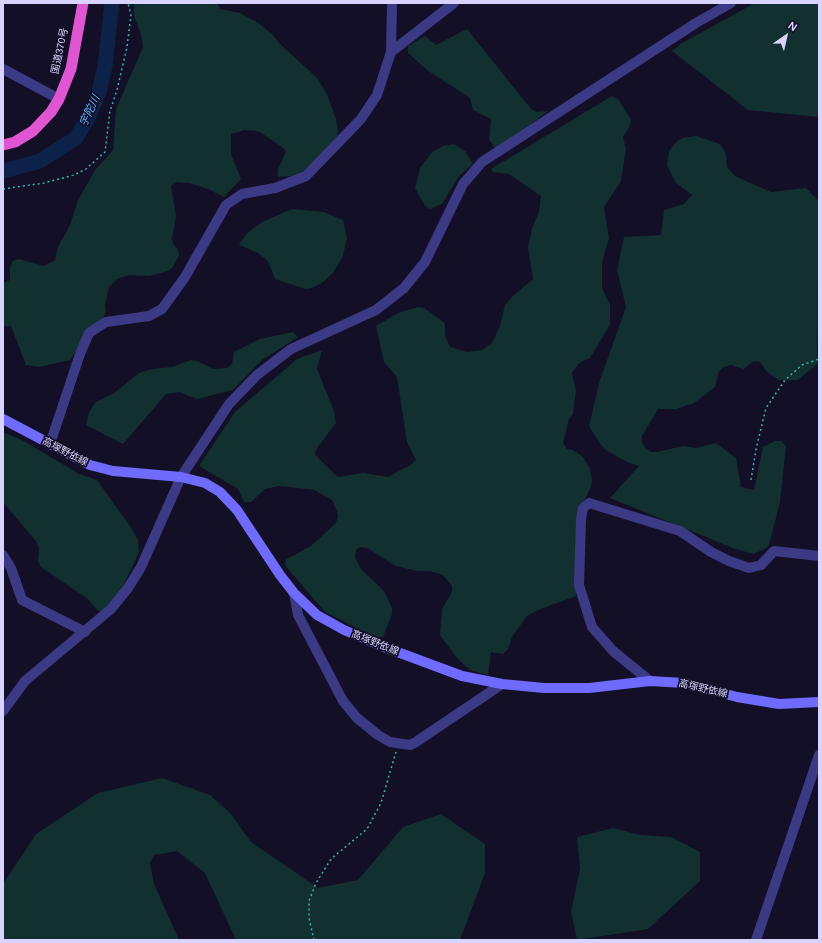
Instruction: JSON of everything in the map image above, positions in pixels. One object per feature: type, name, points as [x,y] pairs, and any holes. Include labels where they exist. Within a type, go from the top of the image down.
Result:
[{"type":"highway","name":"国道370号","points":[[3,145],[15,142],[34,131],[51,112],[59,99],[71,69],[83,3]]},
{"type":"main road","name":"高塚野依線","points":[[3,419],[90,465],[113,471],[181,477],[205,483],[220,492],[237,510],[280,575],[294,593],[317,614],[344,630],[462,676],[502,684],[544,688],[589,688],[650,681],[684,683],[737,697],[779,704],[819,702]]},
{"type":"street","points":[[50,444],[80,354],[89,333],[106,322],[149,316],[162,309],[185,276],[226,205],[242,194],[275,188],[306,176],[361,119],[377,95],[391,52],[392,3]]},
{"type":"street","points":[[391,52],[454,3]]},
{"type":"street","points":[[3,711],[25,681],[111,609],[128,588],[141,566],[181,477],[229,404],[257,375],[291,349],[376,310],[404,288],[425,262],[463,184],[482,162],[696,23],[731,3]]},
{"type":"street","points":[[3,69],[59,99]]},
{"type":"street","points":[[650,681],[613,652],[592,627],[579,585],[581,520],[583,508],[589,503],[680,531],[711,552],[748,568],[761,565],[774,551],[819,556]]},
{"type":"street","points":[[3,555],[10,568],[22,600],[85,632]]},
{"type":"street","points":[[294,593],[298,614],[343,701],[357,718],[378,735],[398,744],[410,745],[416,742],[502,684]]},
{"type":"street","points":[[756,940],[819,755]]},
{"type":"path","points":[[3,189],[44,183],[74,175],[86,169],[105,152],[110,111],[117,90],[131,15],[128,3]]},
{"type":"path","points":[[752,480],[756,449],[766,408],[785,380],[802,365],[819,359]]},
{"type":"path","points":[[314,940],[309,918],[309,901],[316,883],[331,860],[367,829],[381,804],[398,744]]},
{"type":"green space","points":[[134,3],[217,3],[220,9],[240,13],[258,23],[272,34],[280,44],[317,78],[327,94],[336,119],[338,131],[335,149],[317,166],[292,176],[278,177],[278,170],[286,151],[281,146],[258,131],[244,130],[231,134],[231,154],[241,179],[224,197],[208,189],[189,183],[176,182],[171,186],[176,217],[172,238],[173,244],[178,249],[179,255],[173,267],[168,271],[149,276],[129,275],[117,279],[109,287],[105,306],[106,312],[103,318],[91,328],[70,360],[39,367],[26,365],[11,326],[3,326],[3,283],[10,280],[10,267],[13,261],[19,259],[44,266],[55,260],[58,247],[70,225],[78,200],[95,170],[113,150],[116,109],[143,47],[141,34],[134,16]]},
{"type":"green space","points":[[755,3],[819,3],[819,117],[748,110],[672,51],[682,43]]},
{"type":"green space","points":[[467,29],[531,109],[537,112],[548,111],[496,150],[489,139],[491,119],[473,110],[470,98],[427,70],[408,53],[408,46],[425,36],[436,45]]},
{"type":"green space","points":[[612,96],[618,99],[631,120],[630,126],[623,137],[626,149],[621,181],[604,207],[609,238],[602,262],[602,288],[610,305],[610,325],[590,358],[579,363],[572,373],[576,391],[573,414],[569,419],[563,443],[567,449],[573,450],[583,457],[590,469],[592,481],[591,487],[583,503],[577,535],[576,596],[538,610],[527,616],[512,637],[508,649],[503,654],[491,652],[488,675],[470,670],[456,657],[440,635],[442,609],[452,592],[452,586],[443,575],[430,571],[417,571],[396,566],[367,548],[360,547],[356,550],[355,557],[361,569],[384,591],[392,608],[392,614],[383,637],[376,638],[325,612],[284,564],[287,559],[311,546],[335,524],[338,518],[337,511],[332,500],[314,490],[279,486],[265,489],[251,502],[244,502],[238,489],[199,466],[235,412],[297,359],[322,350],[317,369],[334,411],[336,423],[317,448],[315,454],[338,477],[363,473],[388,477],[412,464],[416,460],[407,442],[397,377],[384,362],[376,326],[398,313],[418,307],[424,308],[445,323],[445,335],[450,347],[467,352],[482,350],[492,343],[500,326],[505,305],[533,279],[528,247],[532,229],[539,211],[541,196],[509,174],[493,172],[491,169]]},
{"type":"green space","points":[[696,136],[720,144],[726,154],[727,167],[735,176],[771,192],[806,188],[819,201],[817,364],[798,380],[779,380],[767,372],[760,362],[754,361],[744,369],[731,365],[724,367],[719,371],[715,387],[694,403],[676,409],[658,409],[642,436],[642,442],[645,448],[651,452],[683,446],[696,448],[716,443],[736,458],[741,487],[754,490],[763,447],[775,441],[781,441],[786,446],[780,502],[769,545],[765,549],[753,554],[733,548],[610,498],[639,466],[627,462],[604,449],[589,426],[600,380],[626,307],[617,270],[624,237],[661,235],[664,210],[684,204],[692,195],[676,183],[667,165],[669,151],[677,141],[683,138]]},
{"type":"green space","points":[[454,144],[465,151],[473,164],[459,176],[442,204],[430,209],[425,206],[415,188],[420,168],[432,152],[443,146]]},
{"type":"green space","points":[[292,209],[324,212],[343,220],[347,238],[343,256],[333,273],[323,282],[312,288],[306,289],[275,279],[268,261],[258,253],[239,245],[246,234],[262,222]]},
{"type":"green space","points":[[293,332],[298,337],[262,360],[233,390],[197,399],[179,392],[166,394],[123,444],[86,425],[89,412],[96,402],[114,393],[139,373],[152,369],[172,367],[191,360],[197,361],[214,369],[227,368],[232,364],[234,352],[260,339]]},
{"type":"green space","points":[[3,432],[22,440],[79,474],[97,480],[132,529],[138,540],[139,552],[123,586],[103,612],[97,610],[88,599],[41,567],[38,561],[39,548],[36,541],[3,502]]},
{"type":"green space","points":[[162,778],[210,795],[231,814],[251,842],[318,888],[358,880],[403,827],[441,814],[485,844],[485,873],[460,940],[236,940],[205,873],[177,851],[154,855],[150,863],[154,884],[179,940],[3,940],[3,884],[36,834],[98,793]]},
{"type":"green space","points":[[613,828],[640,835],[671,837],[700,852],[700,881],[648,929],[577,940],[571,912],[580,869],[577,837]]},
{"type":"waterway","name":"宇陀川","points":[[3,171],[40,161],[76,138],[87,120],[99,92],[105,66],[112,3]]}]
